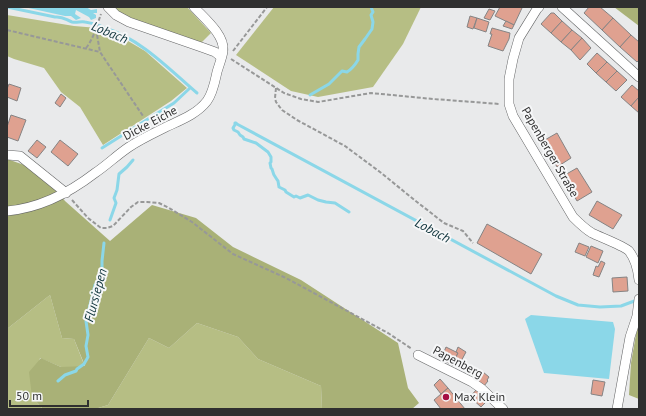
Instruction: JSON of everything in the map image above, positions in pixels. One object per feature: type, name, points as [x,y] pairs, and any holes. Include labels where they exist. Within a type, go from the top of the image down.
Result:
[{"type":"street","points":[[108,7],[116,15],[129,22],[215,52],[221,57]]},
{"type":"street","name":"Dicke Eiche","points":[[7,211],[21,210],[36,206],[66,193],[128,148],[188,116],[203,106],[208,99],[213,86],[223,50],[222,40],[194,7]]},
{"type":"street","name":"Papenberger Straße","points":[[539,7],[520,38],[516,50],[509,79],[509,104],[514,116],[573,217],[580,225],[590,232],[627,250],[634,258],[639,280]]},
{"type":"street","points":[[562,7],[639,77]]},
{"type":"street","points":[[7,155],[20,156],[66,193]]},
{"type":"street","points":[[617,409],[630,337],[637,316],[639,299]]},
{"type":"street","name":"Papenberg","points":[[418,355],[472,382],[482,389],[503,409]]},
{"type":"path","points":[[221,57],[230,54],[267,7]]},
{"type":"path","points":[[86,48],[90,43],[99,20]]},
{"type":"path","points":[[96,29],[100,52],[142,116]]},
{"type":"path","points":[[7,30],[100,52]]},
{"type":"path","points":[[221,57],[230,58],[284,93],[301,99],[318,102],[371,93],[509,104]]},
{"type":"path","points":[[276,88],[276,102],[282,110],[297,120],[345,146],[444,223],[463,231],[474,243]]},
{"type":"path","points":[[66,193],[88,218],[101,228],[113,226],[131,207],[138,202],[159,203],[192,222],[233,254],[286,278],[310,291],[399,340],[418,355]]},
{"type":"green space","points":[[111,7],[187,7],[211,33],[201,43],[127,17]]},
{"type":"green space","points":[[274,7],[421,7],[403,44],[373,87],[318,97],[291,91],[236,55]]},
{"type":"green space","points":[[614,7],[639,7],[639,26]]},
{"type":"green space","points":[[7,15],[74,26],[98,28],[116,35],[145,51],[187,88],[171,101],[103,145],[80,107],[61,92],[44,68],[7,56]]},
{"type":"green space","points":[[7,159],[27,166],[52,185],[65,201],[110,241],[152,205],[196,218],[233,247],[301,280],[398,343],[408,388],[419,403],[412,409],[322,409],[321,386],[258,359],[238,337],[197,323],[169,348],[149,338],[108,405],[95,409],[43,409],[32,397],[29,372],[41,358],[61,367],[85,366],[74,339],[62,338],[50,295],[7,329]]},
{"type":"green space","points":[[50,295],[62,338],[74,339],[85,367],[61,367],[40,358],[32,397],[43,409],[7,409],[7,329]]},
{"type":"green space","points":[[639,317],[639,399],[629,395],[631,363]]},
{"type":"green space","points":[[197,323],[238,337],[258,359],[321,386],[322,409],[95,409],[108,405],[149,338],[169,348]]},
{"type":"water","points":[[24,7],[86,7],[91,10],[97,9],[97,13],[93,13],[96,15],[96,18],[91,20],[89,17],[76,10],[75,14],[81,18],[76,20],[71,16]]},
{"type":"water","points":[[531,315],[613,322],[615,329],[609,379],[544,373],[525,319]]},
{"type":"building","points":[[500,7],[522,8],[514,25],[495,16]]},
{"type":"building","points":[[589,7],[600,7],[613,18],[602,30],[584,13]]},
{"type":"building","points":[[489,9],[495,11],[490,20],[484,18]]},
{"type":"building","points":[[551,13],[554,13],[562,21],[551,33],[541,24]]},
{"type":"building","points":[[470,16],[477,18],[473,29],[467,27]]},
{"type":"building","points":[[477,18],[489,22],[486,32],[474,28]]},
{"type":"building","points":[[613,18],[631,35],[620,47],[602,30]]},
{"type":"building","points":[[506,21],[514,25],[512,29],[503,26]]},
{"type":"building","points":[[562,21],[572,30],[561,42],[551,33]]},
{"type":"building","points":[[492,28],[510,33],[509,39],[503,51],[488,46],[492,34],[490,34]]},
{"type":"building","points":[[572,30],[582,38],[571,50],[561,42]]},
{"type":"building","points":[[631,35],[639,42],[639,60],[637,62],[620,47]]},
{"type":"building","points":[[582,38],[591,48],[580,60],[571,50]]},
{"type":"building","points":[[597,53],[607,62],[596,73],[587,64]]},
{"type":"building","points":[[607,62],[617,71],[606,82],[596,73]]},
{"type":"building","points":[[617,71],[627,80],[616,91],[606,82]]},
{"type":"building","points":[[9,84],[21,88],[17,101],[7,97],[7,89]]},
{"type":"building","points":[[632,85],[639,91],[639,97],[631,106],[621,97]]},
{"type":"building","points":[[61,94],[66,98],[60,107],[55,103]]},
{"type":"building","points":[[639,97],[639,113],[631,106]]},
{"type":"building","points":[[11,115],[26,120],[18,141],[7,137],[7,127]]},
{"type":"building","points":[[557,133],[571,158],[557,167],[543,141]]},
{"type":"building","points":[[37,140],[46,147],[37,158],[28,151]]},
{"type":"building","points":[[60,140],[78,154],[68,166],[51,152]]},
{"type":"building","points":[[577,168],[592,192],[577,201],[563,176]]},
{"type":"building","points":[[597,201],[622,215],[613,229],[589,215]]},
{"type":"building","points":[[487,224],[542,254],[531,274],[477,243]]},
{"type":"building","points":[[579,243],[589,247],[585,256],[575,252]]},
{"type":"building","points":[[591,246],[603,251],[598,263],[586,257]]},
{"type":"building","points":[[601,261],[605,263],[599,277],[593,275],[596,266],[598,267]]},
{"type":"building","points":[[627,277],[628,291],[613,292],[612,278]]},
{"type":"building","points":[[446,347],[458,353],[452,365],[441,359]]},
{"type":"building","points":[[458,347],[466,352],[458,367],[452,365],[458,353],[456,352]]},
{"type":"building","points":[[483,372],[489,377],[484,386],[476,380]]},
{"type":"building","points":[[440,379],[448,388],[441,394],[434,385]]},
{"type":"building","points":[[593,380],[605,382],[602,396],[591,394]]},
{"type":"building","name":"Max Klein","points":[[448,388],[465,409],[441,409],[434,400]]},
{"type":"building","points":[[476,390],[488,400],[481,407],[470,397]]},
{"type":"waterway","name":"Lobach","points":[[7,7],[60,17],[72,22],[90,23],[118,33],[143,47],[197,93]]},
{"type":"waterway","points":[[310,95],[329,84],[342,71],[347,72],[356,64],[358,60],[359,47],[372,29],[373,22],[371,15],[373,12],[371,7]]},
{"type":"waterway","name":"Flursiepen","points":[[102,148],[174,103],[190,88]]},
{"type":"waterway","name":"Lobach","points":[[235,123],[556,296],[578,305],[600,307],[621,306],[637,300]]},
{"type":"waterway","points":[[236,123],[233,128],[234,130],[244,139],[256,143],[268,152],[271,157],[271,168],[278,181],[279,187],[294,197],[296,196],[300,198],[308,195],[318,200],[335,203],[349,212]]},
{"type":"waterway","name":"Flursiepen","points":[[110,220],[116,203],[114,198],[117,190],[119,174],[133,160]]},
{"type":"waterway","name":"Flursiepen","points":[[58,381],[65,375],[76,371],[84,364],[88,357],[86,346],[88,335],[86,321],[95,285],[102,277],[104,243]]},
{"type":"place","name":"Max Klein","points":[[446,397]]}]
